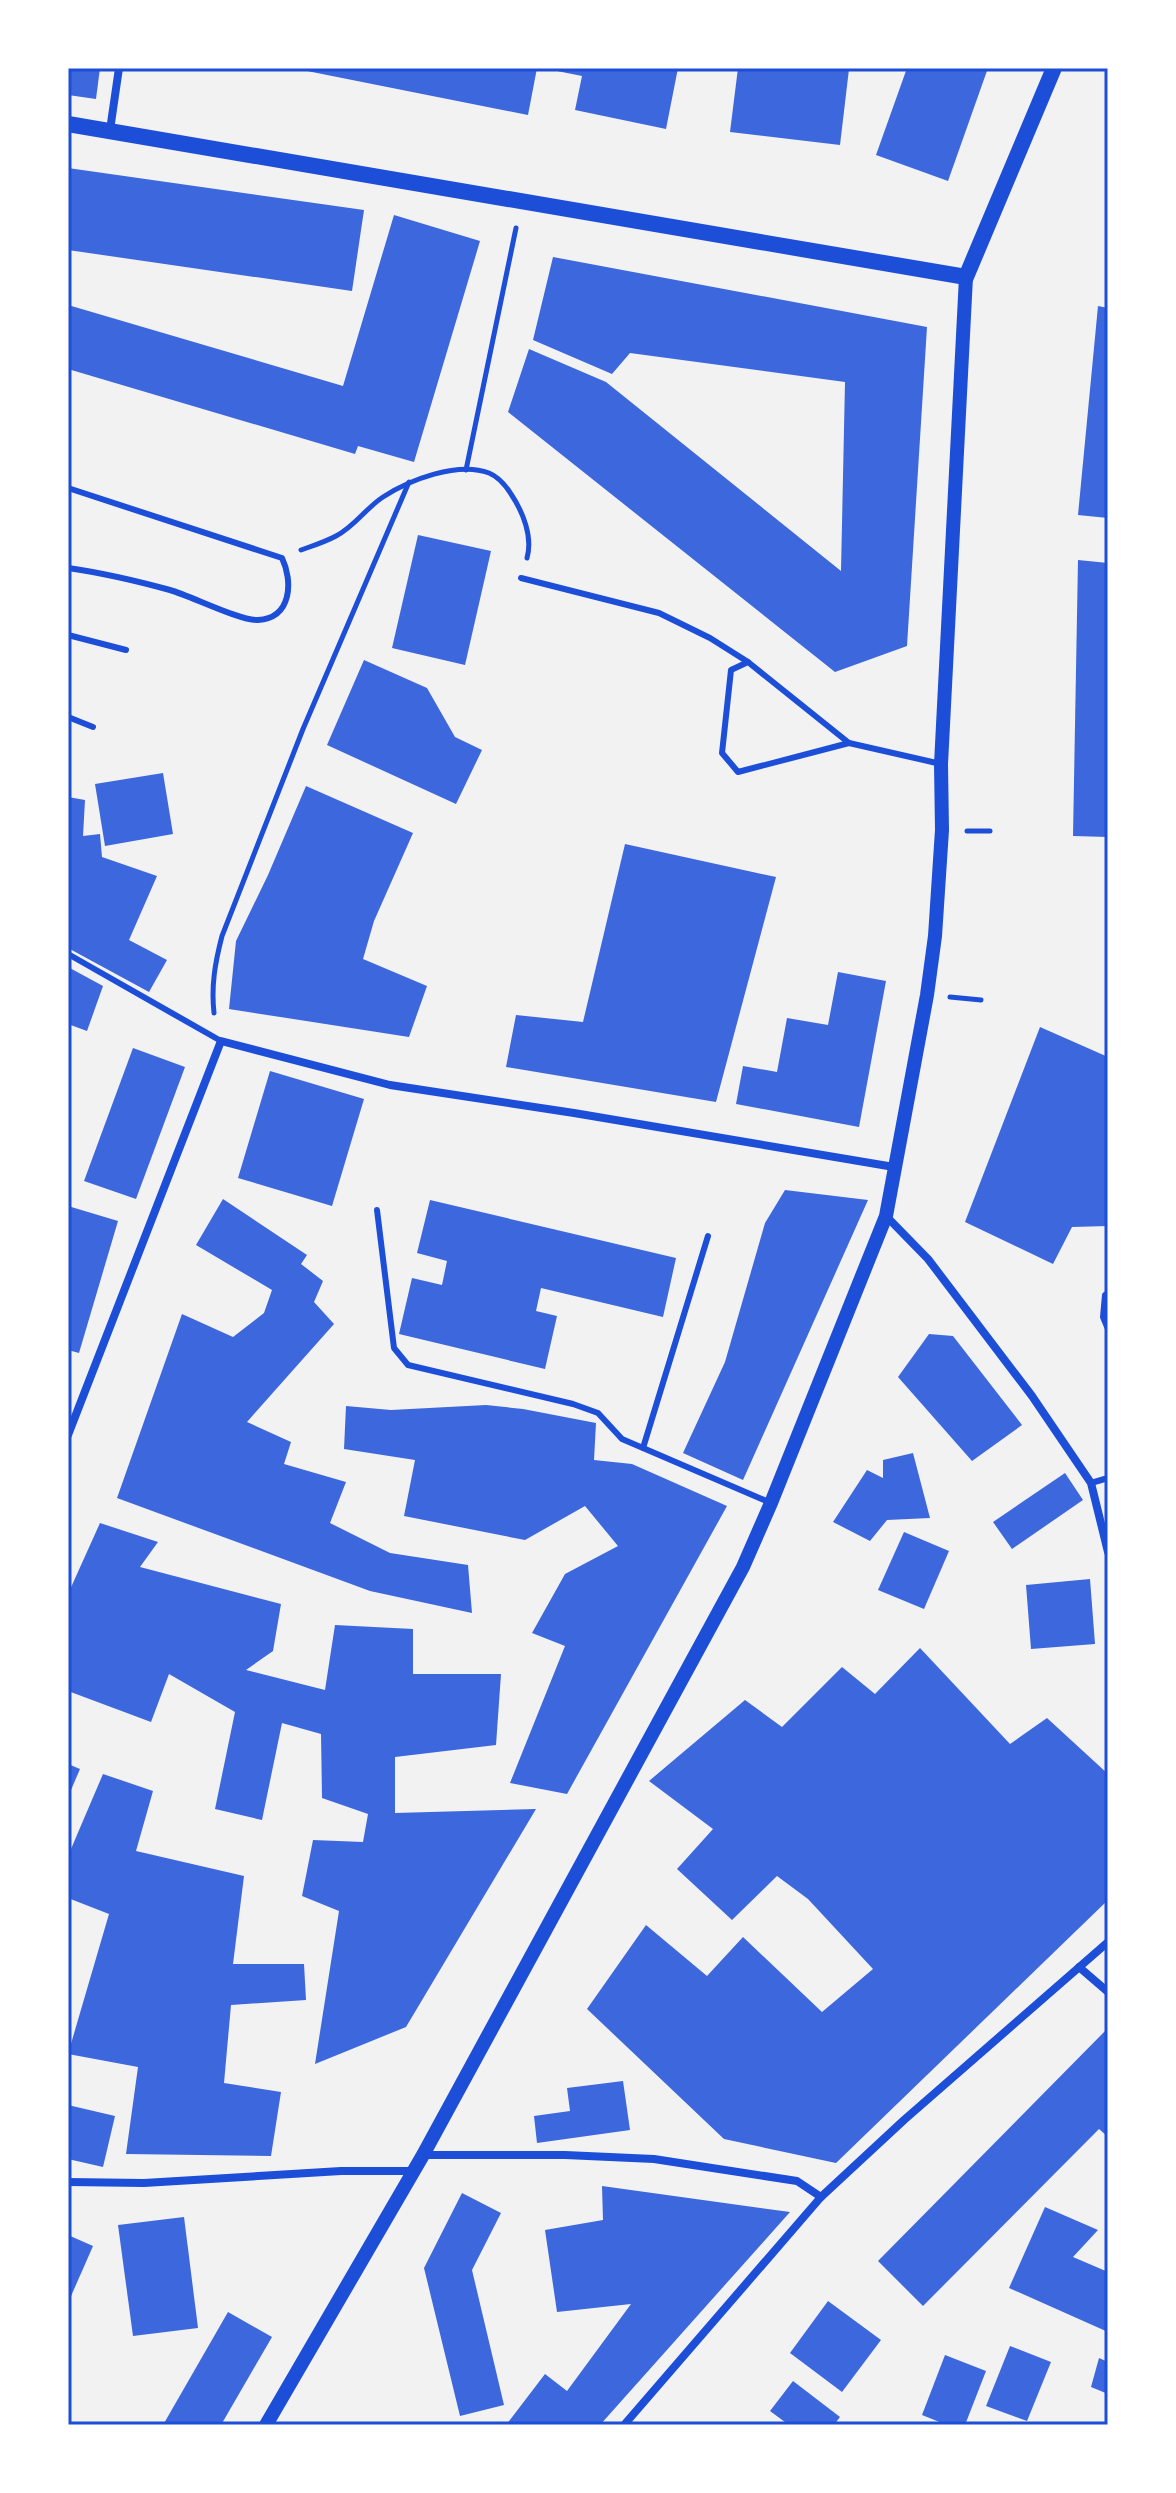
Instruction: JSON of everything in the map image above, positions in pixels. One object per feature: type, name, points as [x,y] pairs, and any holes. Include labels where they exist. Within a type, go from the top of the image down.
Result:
[{"type":"main road","points":[[68,124],[966,277],[1054,68]]},
{"type":"street","points":[[109,131],[119,68]]},
{"type":"street","points":[[266,2425],[423,2155],[743,1567],[886,1216],[935,936],[966,277]]},
{"type":"street","points":[[68,1435],[221,1041],[390,1085],[894,1167]]},
{"type":"street","points":[[886,1216],[928,1259],[1032,1396],[1091,1483],[1108,1552]]},
{"type":"street","points":[[624,2425],[821,2197],[904,2120],[1108,1942]]},
{"type":"street","points":[[1079,1967],[1108,1992]]},
{"type":"street","points":[[423,2155],[565,2155],[654,2159],[797,2181],[821,2197]]},
{"type":"street","points":[[68,2182],[144,2183],[341,2171],[413,2171]]},
{"type":"lane","points":[[68,488],[282,558],[289,573],[288,591],[277,613],[257,620],[173,591],[68,568]]},
{"type":"lane","points":[[521,578],[659,613],[710,638],[748,662],[849,743],[941,764]]},
{"type":"lane","points":[[68,635],[126,650]]},
{"type":"lane","points":[[748,662],[731,670],[722,753],[738,772],[849,743]]},
{"type":"lane","points":[[68,717],[93,727]]},
{"type":"lane","points":[[68,954],[221,1041]]},
{"type":"lane","points":[[377,1210],[394,1348],[408,1365],[573,1404],[598,1413],[622,1439],[771,1503]]},
{"type":"lane","points":[[643,1448],[708,1236]]},
{"type":"lane","points":[[1108,1293],[1105,1295],[1103,1317],[1108,1329]]},
{"type":"lane","points":[[1091,1483],[1108,1478]]},
{"type":"path","points":[[466,470],[521,201]]},
{"type":"path","points":[[282,558],[338,536],[381,498],[409,482],[432,474],[466,470],[489,473],[497,478],[520,507],[527,528],[529,553],[521,578]]},
{"type":"path","points":[[221,1041],[212,990],[222,936],[303,729],[409,482]]},
{"type":"building","points":[[68,68],[100,68],[96,99],[68,95]]},
{"type":"building","points":[[292,68],[537,68],[528,115]]},
{"type":"building","points":[[558,68],[678,68],[666,129],[575,110],[582,76],[557,71]]},
{"type":"building","points":[[738,68],[849,69],[840,145],[730,132]]},
{"type":"building","points":[[907,68],[988,68],[948,181],[876,155]]},
{"type":"building","points":[[68,168],[364,210],[352,291],[68,250]]},
{"type":"building","points":[[394,215],[480,241],[414,462],[358,446],[355,454],[68,369],[68,305],[343,386]]},
{"type":"building","points":[[553,257],[927,327],[907,646],[835,672],[508,412],[529,349],[606,382],[841,571],[845,382],[630,353],[612,374],[533,340]]},
{"type":"building","points":[[1098,306],[1108,308],[1108,518],[1078,515]]},
{"type":"building","points":[[418,535],[491,551],[465,665],[392,648]]},
{"type":"building","points":[[1078,560],[1108,563],[1108,837],[1073,836]]},
{"type":"building","points":[[364,660],[427,688],[455,737],[482,750],[456,804],[327,745]]},
{"type":"building","points":[[163,773],[173,834],[105,846],[95,784]]},
{"type":"building","points":[[306,786],[413,833],[374,921],[363,959],[427,986],[409,1037],[229,1009],[236,941]]},
{"type":"building","points":[[68,797],[85,800],[83,836],[100,834],[102,857],[157,876],[129,940],[167,960],[149,992],[68,948]]},
{"type":"building","points":[[625,844],[776,877],[716,1102],[506,1067],[516,1015],[583,1022]]},
{"type":"building","points":[[68,967],[103,986],[87,1031],[68,1024]]},
{"type":"building","points":[[838,972],[886,981],[859,1127],[736,1104],[743,1066],[777,1072],[787,1018],[828,1025]]},
{"type":"building","points":[[1040,1027],[1108,1057],[1108,1226],[1072,1227],[1053,1264],[965,1222]]},
{"type":"building","points":[[133,1048],[185,1067],[136,1199],[84,1181]]},
{"type":"building","points":[[270,1071],[364,1099],[332,1206],[238,1178]]},
{"type":"building","points":[[785,1190],[868,1200],[743,1480],[683,1453],[725,1362],[765,1223]]},
{"type":"building","points":[[223,1199],[307,1255],[301,1264],[323,1281],[314,1302],[334,1324],[247,1422],[291,1442],[284,1464],[346,1482],[330,1523],[390,1553],[468,1565],[472,1613],[370,1591],[117,1498],[182,1314],[233,1337],[264,1313],[272,1290],[196,1245]]},
{"type":"building","points":[[430,1200],[676,1258],[663,1317],[541,1288],[536,1311],[557,1316],[545,1369],[399,1334],[412,1278],[442,1285],[447,1261],[417,1253]]},
{"type":"building","points":[[68,1206],[118,1221],[79,1353],[68,1350]]},
{"type":"building","points":[[929,1334],[953,1336],[1022,1425],[972,1461],[898,1377]]},
{"type":"building","points":[[486,1405],[596,1423],[594,1460],[632,1464],[727,1506],[567,1794],[510,1783],[565,1646],[532,1633],[565,1574],[618,1546],[585,1506],[525,1540],[404,1516],[415,1460],[344,1449],[346,1406],[391,1410]]},
{"type":"building","points":[[913,1453],[930,1518],[887,1520],[870,1541],[833,1522],[867,1470],[883,1478],[883,1460]]},
{"type":"building","points":[[1065,1473],[1083,1500],[1012,1549],[993,1522]]},
{"type":"building","points":[[100,1523],[158,1542],[140,1567],[281,1604],[273,1651],[246,1670],[325,1690],[335,1625],[413,1629],[413,1674],[501,1674],[496,1745],[395,1757],[395,1813],[536,1809],[406,2027],[315,2064],[339,1911],[302,1896],[313,1840],[363,1842],[368,1814],[322,1798],[321,1734],[282,1723],[262,1820],[215,1809],[235,1712],[169,1674],[151,1722],[68,1691],[68,1594]]},
{"type":"building","points":[[904,1532],[949,1551],[924,1609],[878,1590]]},
{"type":"building","points":[[1090,1579],[1095,1644],[1031,1649],[1026,1585]]},
{"type":"building","points":[[920,1648],[1010,1744],[1047,1718],[1108,1774],[1108,1900],[836,2163],[724,2139],[587,2009],[646,1925],[707,1976],[743,1937],[822,2012],[873,1969],[808,1899],[777,1876],[732,1920],[677,1869],[713,1829],[649,1781],[745,1700],[782,1727],[842,1667],[875,1694]]},
{"type":"building","points":[[68,1764],[80,1769],[68,1797]]},
{"type":"building","points":[[103,1774],[153,1791],[136,1851],[244,1876],[233,1964],[304,1964],[306,2000],[231,2005],[224,2083],[281,2092],[271,2156],[126,2154],[138,2067],[68,2054],[109,1914],[68,1898],[68,1856]]},
{"type":"building","points":[[1108,2028],[1108,2137],[1099,2129],[923,2306],[878,2261]]},
{"type":"building","points":[[623,2081],[630,2130],[537,2143],[534,2116],[570,2111],[567,2088]]},
{"type":"building","points":[[68,2105],[115,2116],[103,2167],[68,2159]]},
{"type":"building","points":[[602,2186],[790,2212],[600,2425],[506,2425],[545,2374],[567,2391],[631,2304],[557,2312],[545,2230],[603,2220]]},
{"type":"building","points":[[462,2193],[501,2213],[472,2270],[504,2405],[460,2416],[424,2268]]},
{"type":"building","points":[[1045,2207],[1098,2230],[1073,2257],[1108,2272],[1108,2332],[1009,2288]]},
{"type":"building","points":[[184,2217],[198,2328],[133,2336],[118,2225]]},
{"type":"building","points":[[68,2235],[93,2246],[68,2303]]},
{"type":"building","points":[[828,2301],[881,2340],[842,2392],[790,2353]]},
{"type":"building","points":[[228,2312],[272,2337],[221,2425],[163,2425]]},
{"type":"building","points":[[1010,2346],[1051,2362],[1027,2421],[986,2406]]},
{"type":"building","points":[[945,2355],[986,2371],[965,2425],[947,2425],[922,2415]]},
{"type":"building","points":[[1099,2358],[1108,2362],[1108,2394],[1091,2387]]},
{"type":"building","points":[[793,2381],[840,2417],[834,2425],[789,2425],[770,2411]]}]
